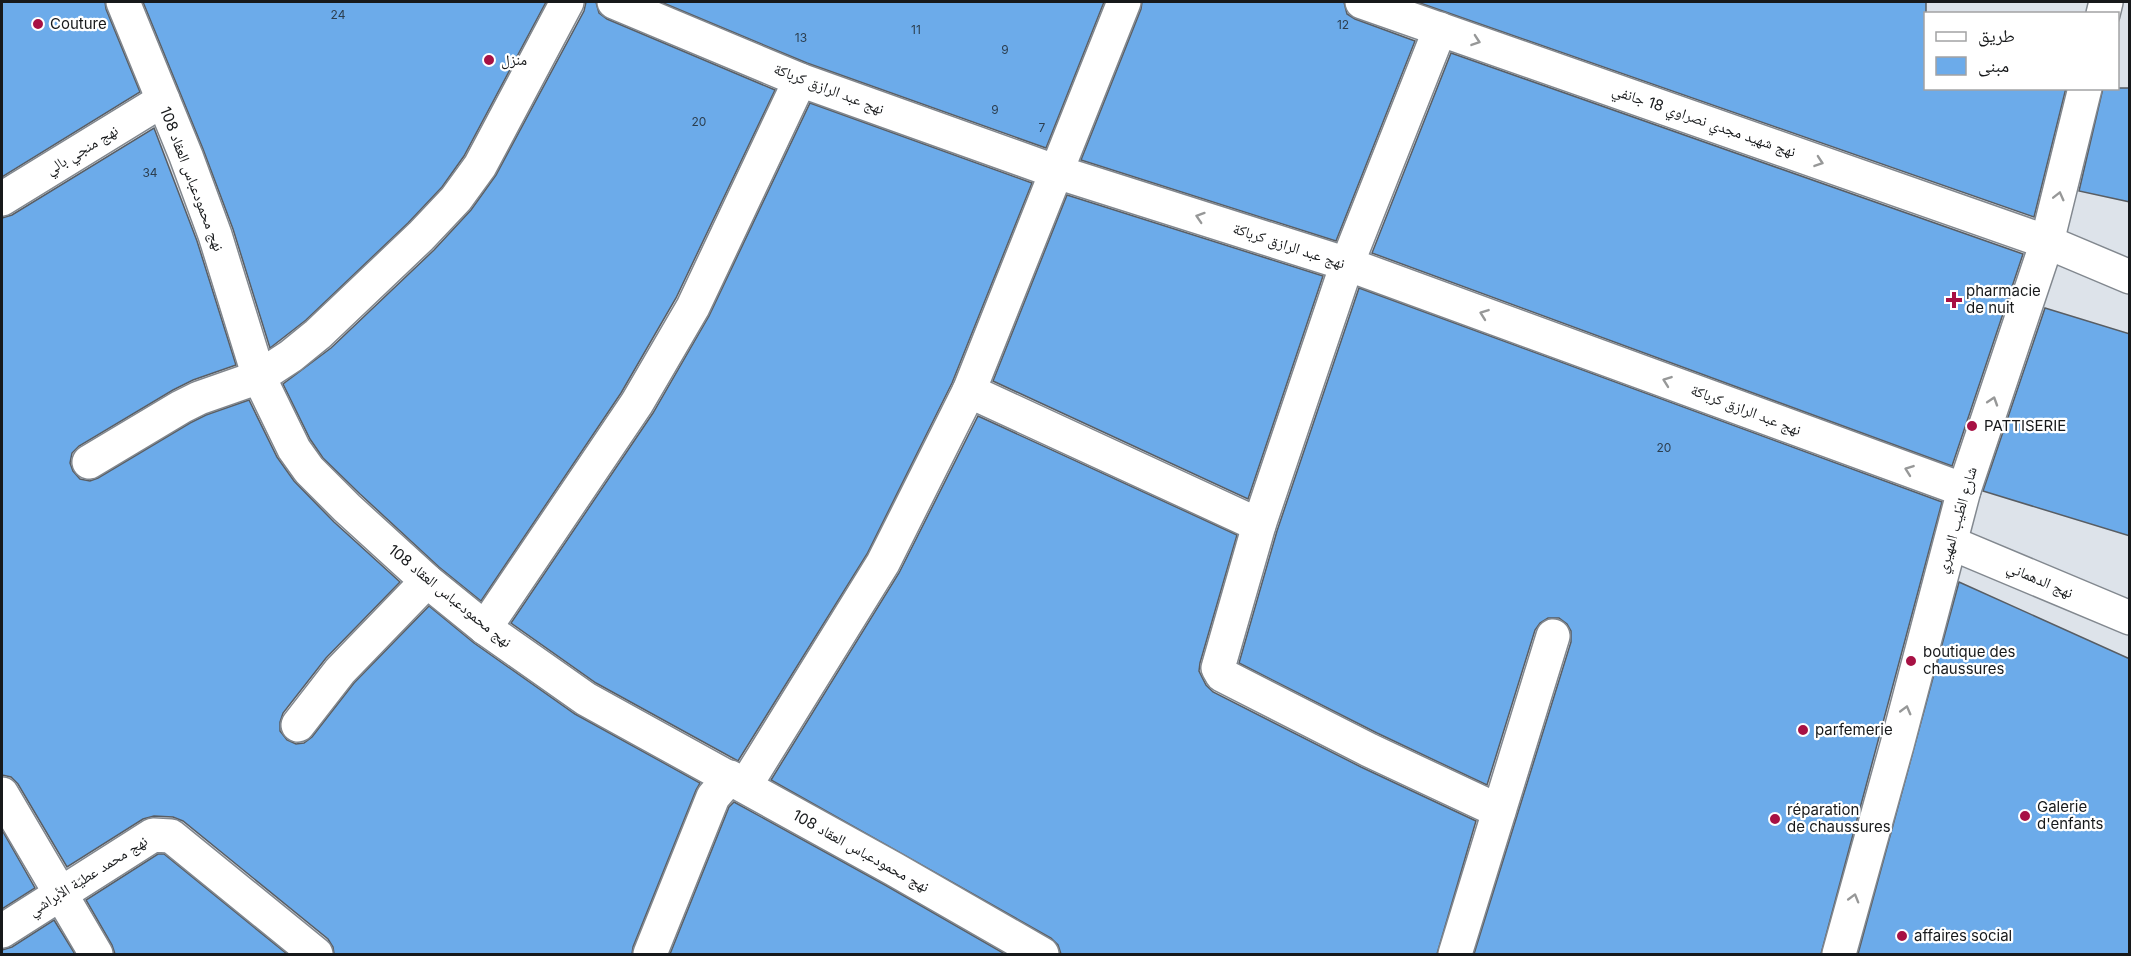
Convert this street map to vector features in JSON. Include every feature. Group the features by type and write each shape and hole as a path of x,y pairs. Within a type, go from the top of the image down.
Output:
{"street":[{"name":"نهج محمودعباس العقاد 108","path":"123,2 215,235 259,377 294,449 309,470 427,581 485,628 586,699 894,869 1042,954"},
{"path":"89,462 181,407 199,398 259,377 291,356 318,334 421,236 456,199 480,166 567,2"},
{"name":"نهج عبد الرازق كرباكة","path":"614,2 800,80 1057,172 1347,264 1964,490"},
{"path":"650,954 713,797 738,782 883,563 969,392 1124,2"},
{"name":"نهج شهيد مجدي نصراوي 18 جانفي","path":"1362,2 2047,242 2130,277"},
{"path":"1440,28 1347,264 1259,525 1218,668 1219,673 1369,750 1499,811"},
{"path":"485,628 637,403 693,307 800,80"},
{"name":"شارع الطّيب المهيري","path":"1839,954 1964,490 2047,242 2085,90"},
{"name":"نهج منجي بالي","path":"2,199 163,100"},
{"path":"969,392 1259,525"},
{"name":"نهج الدهماني","path":"1951,543 2130,618"},
{"path":"298,725 340,671 427,581"},
{"path":"1455,954 1553,636"},
{"path":"2,794 96,954"},
{"name":"نهج محمد عطيّة الأبراشي","path":"2,931 153,835 165,834 171,836 316,954"}],"building":[{"path":"2,2 105,2 140,92 2,177"},
{"path":"143,2 546,2 464,156 442,187 408,223 306,320 270,348 233,229"},
{"path":"586,2 596,2 599,13 607,19 775,90 676,298 621,393 481,601 439,567 323,458 310,439 283,384 331,348 434,250 471,210 496,175 584,11"},
{"path":"661,2 1104,2 1046,148 807,63"},
{"path":"1142,2 1344,2 1347,14 1355,19 1415,41 1336,241 1081,160"},
{"path":"1417,2 1926,2 1924,90 2066,90 2034,217"},
{"path":"1451,53 2023,254 1952,466 1372,253"},
{"path":"2130,88 2130,202 2079,191 2103,90"},
{"path":"810,103 1032,183 952,383 867,554 738,761 596,683 511,623 653,413 709,316"},
{"path":"154,128 197,241 236,365 193,380 173,390 79,446 72,453 70,463 73,471 80,479 90,481 98,478 190,423 249,400 277,457 294,481 334,522 400,582 326,658 283,713 280,731 287,740 296,744 304,743 312,737 354,683 429,606 474,643 575,714 700,783 632,954 334,954 328,939 183,821 173,817 154,816 143,819 67,867 18,784 11,777 2,775 2,218 12,215"},
{"path":"1067,195 1323,276 1248,499 993,381"},
{"path":"1359,288 1942,502 1821,954 1474,954 1571,642 1571,631 1567,624 1559,618 1548,618 1535,630 1487,785 1377,733 1239,663 1277,531"},
{"path":"2045,308 2130,334 2130,536 1983,491"},
{"path":"978,416 1237,535 1199,671 1206,685 1213,692 1361,767 1476,821 1437,954 1061,954 1058,945 1051,938 771,780 899,573"},
{"name":"Galerie d'enfants","path":"1959,582 2130,659 2130,954 1858,954"},
{"path":"734,802 1005,954 670,954 729,807"},
{"path":"2,830 35,888 2,909"},
{"path":"158,854 164,854 287,954 115,954 86,900"},
{"path":"54,920 75,954 2,954 2,950 12,947"}],"place":[{"name":"Couture","path":"38,24"},
{"name":"منزل","path":"489,60"},
{"name":"pharmacie de nuit","path":"1954,300"},
{"name":"PATTISERIE","path":"1972,426"},
{"name":"boutique des chaussures","path":"1911,661"},
{"name":"parfemerie","path":"1803,730"},
{"name":"Galerie d'enfants","path":"2025,816"},
{"name":"réparation de chaussures","path":"1775,819"},
{"name":"affaires social","path":"1902,936"}]}
